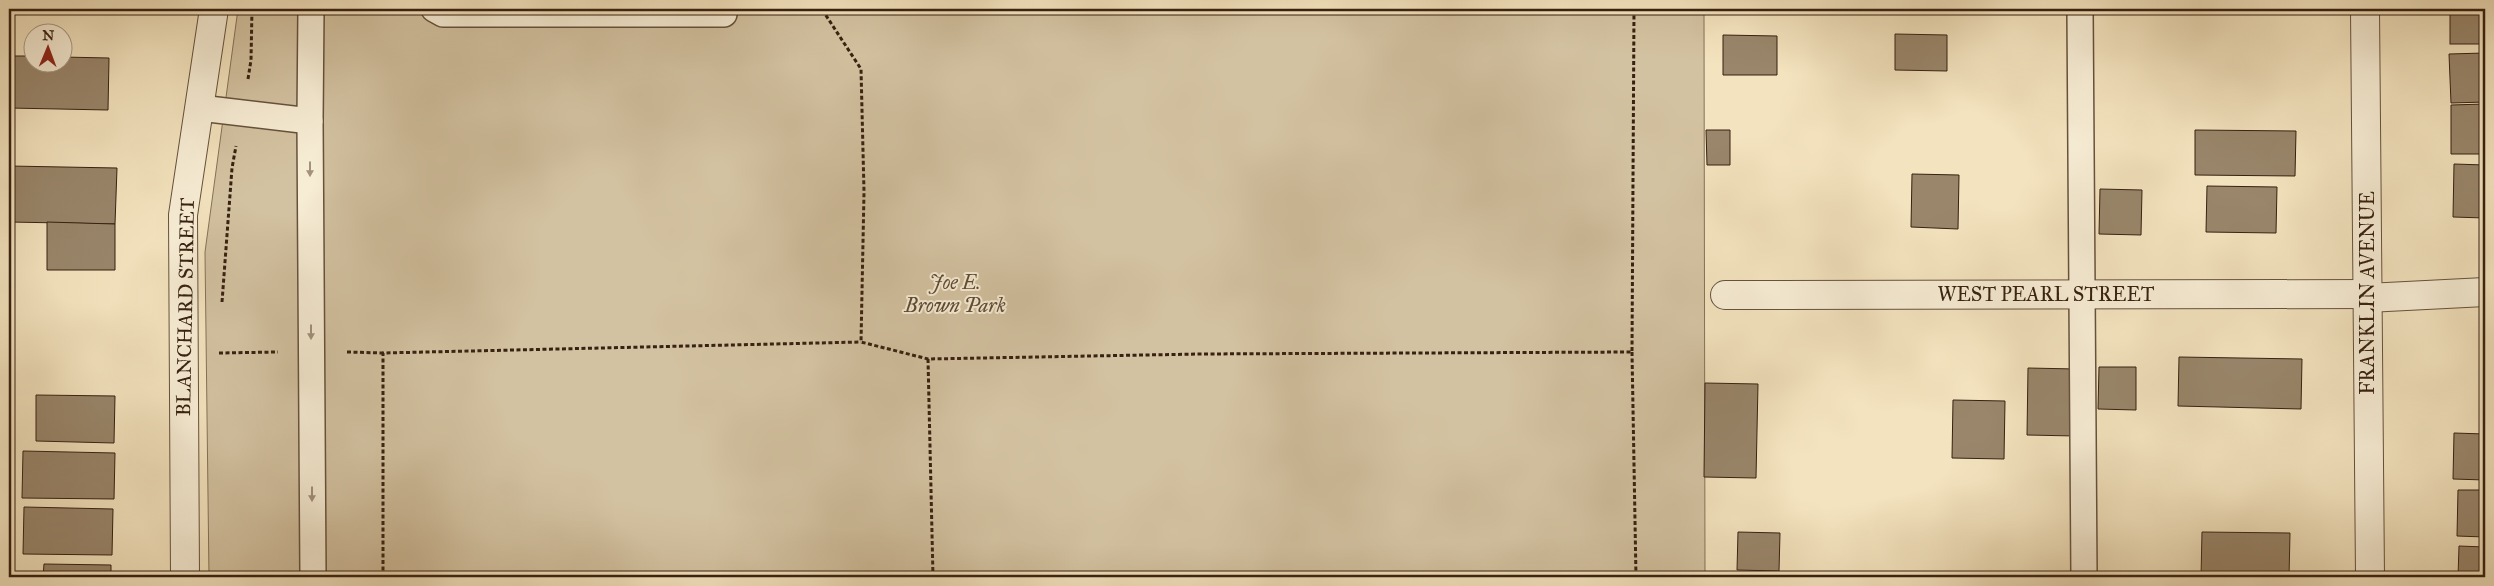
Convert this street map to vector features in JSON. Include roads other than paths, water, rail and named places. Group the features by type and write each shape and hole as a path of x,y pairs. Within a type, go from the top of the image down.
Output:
{"street":[{"name":"BLANCHARD STREET","path":"185,577 183,215 214,9"},
{"name":"FRANKLIN AVENUE","path":"2365,9 2370,577"},
{"name":"WEST PEARL STREET","path":"1725,295 2082,294 2367,296 2485,292"}],"lane":[{"path":"311,9 312,577"},
{"path":"434,9 443,14 724,14 724,9"},
{"path":"2080,9 2084,577"},
{"path":"200,108 241,115 310,121"}],"park label":[{"name":"Joe E. Brown Park","path":"955,294"}]}
